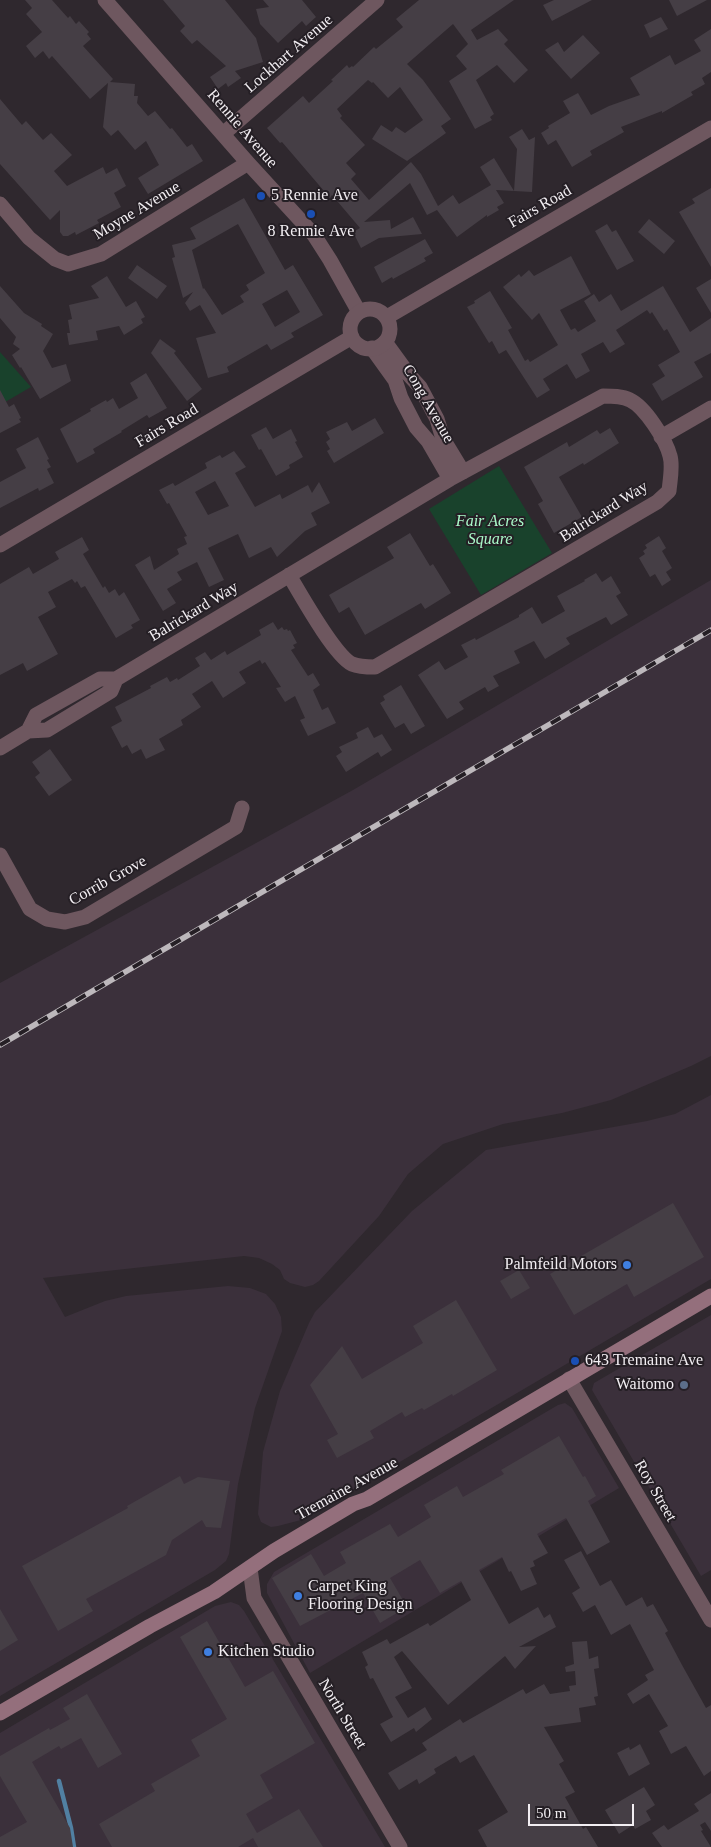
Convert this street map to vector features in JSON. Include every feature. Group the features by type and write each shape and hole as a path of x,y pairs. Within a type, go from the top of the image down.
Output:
{"main road":[{"name":"Tremaine Avenue","path":"0,1713 150,1626 214,1592 274,1551 353,1504 367,1499 711,1296"}],"street":[{"name":"Rennie Avenue","path":"105,0 224,134 248,164 314,235 359,312"},
{"name":"Lockhart Avenue","path":"224,134 377,0"},
{"name":"Fairs Road","path":"386,317 711,128"},
{"name":"Moyne Avenue","path":"0,204 29,238 55,259 68,264 101,254 248,164"},
{"path":"371,309 377,310 386,317 390,332 379,345 360,346 352,337 351,323 359,312 371,309"},
{"name":"Fairs Road","path":"0,545 352,337"},
{"name":"Cong Avenue","path":"379,345 401,398 416,427 457,476"},
{"name":"Cong Avenue","path":"379,345 420,387 437,419 457,476"},
{"name":"Balrickard Way","path":"0,748 28,731 47,730 111,691 116,679 289,575 457,476 603,396 618,396 631,400 646,414 661,437 670,457 669,491 657,502 375,667 351,664 336,651 289,575"},
{"path":"661,437 711,408"},
{"name":"Corrib Grove","path":"0,854 30,909 47,919 65,922 85,917 236,827 242,808"},
{"name":"Roy Street","path":"569,1379 711,1620"},
{"name":"North Street","path":"250,1568 254,1598 400,1847"}],"shaded area":[{"path":"711,580 711,1056 611,1100 562,1113 503,1124 443,1144 408,1174 379,1216 319,1281 313,1285 305,1287 290,1283 284,1279 280,1270 272,1264 259,1258 244,1256 43,1278 65,1317 105,1301 126,1296 228,1286 250,1288 266,1294 275,1304 281,1317 282,1331 255,1408 238,1484 229,1554 226,1561 215,1570 0,1696 0,983 353,790"},
{"path":"711,1095 711,1279 301,1520 271,1527 261,1522 258,1514 263,1452 280,1391 309,1323 315,1312 412,1211 486,1150 647,1121 675,1114"},
{"path":"711,1315 711,1570 701,1576 592,1390 594,1383"},
{"path":"565,1403 572,1408 619,1488 310,1673 267,1593 267,1584 274,1572 558,1405"},
{"path":"231,1602 239,1605 244,1611 385,1847 0,1847 0,1733 215,1606"}],"green space":[{"path":"0,352 31,387 0,405"},
{"name":"Fair Acres Square","path":"499,466 552,553 481,595 429,509"}],"building":[{"path":"25,0 52,0 68,18 70,16 76,24 79,21 89,32 87,34 91,39 83,46 113,79 110,82 135,84 134,96 138,96 137,103 148,116 155,111 187,147 192,144 203,161 148,194 138,178 159,165 146,141 135,150 118,130 111,136 103,127 108,83 90,99 52,56 49,59 43,51 35,58 26,46 42,32 26,14 32,8"},
{"path":"163,0 225,0 256,38 263,62 235,71 241,78 228,87 226,83 218,89 210,77 226,66 197,40 192,44 180,31 185,26"},
{"path":"263,0 302,0 316,17 306,26 302,21 278,43 260,24 256,9 269,7"},
{"path":"419,0 514,0 471,30 477,40 498,29 508,40 504,44 528,70 514,83 497,65 476,80 494,114 490,117 492,120 475,129 449,81 467,69 456,56 468,44 453,24 407,64 423,80 451,119 441,126 446,133 407,161 372,139 381,125 392,132 396,127 405,133 423,120 400,87 388,98 373,82 368,80 337,109 342,116 340,118 365,145 346,163 356,174 351,179 369,200 411,162 421,174 438,206 453,195 459,204 491,185 480,167 494,158 514,191 496,190 504,203 497,207 499,210 487,217 487,215 457,237 437,210 427,215 410,183 364,222 390,220 391,229 413,217 422,234 379,238 361,248 353,232 360,228 332,195 330,198 282,142 280,143 267,128 303,96 309,103 347,65 349,68 353,67 374,47 376,49 403,27 396,19"},
{"path":"554,0 592,0 552,21 543,5"},
{"path":"669,0 707,0 677,16"},
{"path":"661,17 668,29 650,38 644,25"},
{"path":"711,29 711,72 702,78 705,84 691,92 693,95 662,113 662,111 621,127 624,132 590,151 592,155 572,167 556,140 548,145 541,133 549,128 548,126 570,113 563,101 578,93 591,115 609,106 640,95 630,78 670,55 675,65 701,51 694,40"},
{"path":"583,35 600,53 571,79 545,50 558,42 564,52"},
{"path":"0,99 22,125 26,121 43,140 51,133 72,155 54,171 67,186 103,167 106,174 117,168 126,186 114,193 121,207 97,220 99,223 76,235 75,232 68,236 63,236 60,232 60,210 50,220 0,164"},
{"path":"522,129 529,140 535,137 532,192 514,191 517,149 509,137"},
{"path":"711,188 711,267 679,212 695,203 692,199"},
{"path":"244,198 285,270 293,265 323,315 291,333 294,337 271,350 267,344 227,367 229,372 208,378 196,338 216,333 200,305 190,311 185,303 193,292 183,298 172,258 175,257 172,245 196,239 190,228","holes":["238,224 265,273 246,285 249,290 240,296 244,302 222,315 203,289 192,250","287,290 300,312 275,327 262,304"]},
{"path":"649,219 675,241 664,254 638,232"},
{"path":"607,224 612,232 616,230 634,261 617,270 595,231"},
{"path":"425,239 433,253 424,258 426,261 382,283 374,267"},
{"path":"571,256 591,294 560,310 571,330 575,328 578,332 596,321 584,301 594,294 599,302 611,294 621,311 663,286 690,332 711,318 711,353 694,362 703,377 662,401 652,384 665,376 658,365 680,352 667,329 664,331 652,312 650,314 647,310 616,330 625,344 610,353 603,342 581,354 590,371 576,379 567,364 543,379 550,390 537,398 506,350 499,354 492,341 489,343 467,307 490,291 512,328 508,330 525,361 528,359 530,362 558,345 539,313 532,320 503,287 519,274 521,277 529,270 534,276"},
{"path":"137,265 167,286 157,299 128,278"},
{"path":"107,276 126,307 136,301 145,317 141,319 143,323 124,335 119,326 96,331 98,340 69,345 67,333 70,333 68,320 72,319 69,305 99,298 91,286"},
{"path":"711,279 711,313 696,288"},
{"path":"0,286 24,313 42,324 41,326 53,334 43,351 52,368 66,364 71,381 40,399 12,355 20,349 13,344 16,337 0,318"},
{"path":"160,339 176,351 174,353 202,389 187,401 151,353"},
{"path":"146,373 167,408 149,418 147,415 93,449 95,453 77,463 60,429 106,400 107,402 113,398 119,409 138,398 130,383"},
{"path":"0,390 9,407 14,404 21,422 0,433"},
{"path":"375,418 384,433 334,463 327,451 330,449 326,442 330,439 326,432 347,422 352,431"},
{"path":"266,427 273,439 291,429 303,457 289,465 290,468 276,476 251,435"},
{"path":"610,428 619,443 584,465 583,463 559,477 582,517 554,533 538,504 543,501 524,467 567,442 569,447 597,430 600,434"},
{"path":"38,437 49,459 47,460 51,467 47,469 54,483 39,491 38,488 0,508 0,482 26,468 16,449"},
{"path":"234,451 246,467 235,473 255,507 280,494 282,499 308,485 312,493 319,482 330,503 311,513 317,525 305,531 277,557 271,547 249,558 238,534 208,548 224,580 209,587 197,562 177,572 182,580 167,589 176,603 163,611 135,565 150,556 154,570 179,554 177,549 187,544 184,537 187,536 169,503 167,504 159,490 173,483 175,486 207,468 205,463 220,455 222,458","holes":["215,481 229,506 208,515 195,492"]},
{"path":"410,533 430,566 433,564 451,593 425,609 421,603 365,635 349,607 339,613 329,595 394,558 387,547"},
{"path":"659,536 666,548 662,551 672,568 666,572 671,580 662,586 655,574 650,577 639,558 645,554 643,551 647,548 645,545"},
{"path":"82,537 89,550 83,554 103,588 105,586 109,593 115,589 119,596 124,592 140,620 131,625 133,628 116,638 85,586 81,588 77,581 75,583 72,579 48,592 56,607 38,617 58,654 27,671 23,663 0,675 0,584 29,567 33,574 59,559 55,552"},
{"path":"596,573 602,582 611,576 621,593 616,596 628,615 611,625 606,617 566,638 570,644 545,659 534,641 514,651 520,663 493,676 499,686 488,692 485,687 459,702 464,709 447,719 418,675 439,661 445,670 468,657 461,645 475,638 476,640 519,617 519,615 532,607 542,624 565,611 557,596"},
{"path":"273,622 278,630 282,627 284,630 290,630 297,643 293,645 295,648 291,650 308,676 313,673 320,685 313,690 322,710 328,707 336,723 308,736 300,720 305,718 295,696 285,702 276,688 281,687 265,662 262,664 260,660 239,672 246,683 223,698 212,681 192,694 201,707 181,720 183,725 159,739 165,750 146,759 141,749 132,754 127,745 122,748 111,727 122,721 115,707 151,688 150,686 167,677 170,682 177,678 178,680 200,666 195,658 205,652 211,660 225,651 227,655 261,635 259,630"},
{"path":"401,685 425,726 411,734 404,723 395,728 380,703 385,700 383,696"},
{"path":"368,727 374,738 382,734 392,750 381,757 378,752 346,772 336,756 342,752 339,747 358,738 356,733"},
{"path":"50,749 72,780 49,796 35,777 40,773 32,762"},
{"name":"Palmfeild Motors","path":"673,1203 704,1257 634,1297 627,1284 574,1315 550,1274"},
{"path":"519,1270 530,1288 511,1299 500,1281"},
{"path":"456,1300 497,1370 453,1396 452,1394 424,1410 422,1408 405,1417 402,1412 370,1431 374,1438 337,1458 327,1440 338,1434 310,1385 342,1346 362,1379 423,1343 413,1326"},
{"path":"559,1436 596,1496 588,1501 610,1542 587,1555 566,1518 537,1534 548,1553 533,1561 535,1566 530,1568 537,1584 521,1591 502,1557 479,1570 509,1624 538,1607 544,1618 550,1614 556,1627 519,1647 536,1646 515,1669 505,1656 448,1705 402,1651 394,1657 412,1688 395,1697 408,1718 425,1707 432,1719 416,1732 414,1728 391,1742 380,1724 393,1717 373,1678 370,1679 365,1667 368,1665 362,1652 387,1639 390,1644 428,1623 430,1626 471,1600 461,1581 440,1593 420,1560 390,1578 407,1607 380,1623 363,1593 300,1626 272,1578 311,1554 324,1576 346,1563 340,1552 390,1524 398,1537 431,1517 424,1505 457,1486 463,1497 504,1474 501,1470"},
{"path":"180,1476 184,1484 198,1477 230,1481 221,1528 206,1527 202,1520 172,1540 166,1555 86,1599 93,1611 58,1631 22,1566 128,1508 127,1506"},
{"path":"581,1551 600,1586 611,1580 626,1606 642,1597 647,1607 653,1604 668,1631 665,1633 706,1708 711,1705 711,1771 704,1776 686,1746 671,1754 659,1731 668,1726 649,1694 633,1704 627,1694 648,1680 645,1675 654,1670 630,1624 611,1635 595,1605 583,1612 572,1593 580,1588 564,1560"},
{"path":"0,1609 18,1640 0,1651"},
{"path":"207,1621 245,1687 273,1671 315,1743 260,1775 273,1798 246,1814 257,1833 299,1809 323,1847 258,1847 253,1838 238,1847 112,1847 99,1824 155,1791 151,1784 200,1756 191,1740 227,1719 180,1637"},
{"path":"587,1641 589,1659 598,1656 599,1668 594,1669 598,1696 594,1697 596,1705 579,1708 581,1722 544,1727 564,1761 559,1764 575,1792 565,1797 583,1829 586,1827 598,1847 487,1847 478,1830 508,1812 474,1755 460,1763 456,1756 434,1769 436,1773 419,1784 417,1779 399,1790 388,1773 427,1750 422,1743 460,1719 463,1723 523,1689 526,1694 544,1684 550,1694 570,1691 569,1686 576,1685 575,1671 566,1672 565,1667 574,1664 572,1642"},
{"path":"87,1694 122,1754 98,1768 81,1738 61,1749 59,1746 32,1762 70,1828 73,1847 0,1847 0,1837 27,1822 0,1776 0,1756 49,1728 50,1730 70,1719 63,1708"},
{"path":"640,1744 650,1764 629,1776 617,1753 629,1747 630,1750"},
{"path":"644,1787 655,1805 646,1811 651,1820 635,1829 633,1825 619,1834 605,1810"},
{"path":"711,1793 711,1831 705,1822 700,1825 703,1830 701,1831 711,1847 662,1847 652,1833 664,1825 668,1830 699,1811 694,1804"}],"waterway":[{"path":"59,1781 74,1847"}],"railway":[{"path":"0,1045 711,630"}],"place":[{"name":"5 Rennie Ave","path":"261,196"},
{"name":"8 Rennie Ave","path":"311,214"},
{"name":"Palmfeild Motors","path":"627,1265"},
{"name":"643 Tremaine Ave","path":"575,1361"},
{"name":"Waitomo","path":"684,1385"},
{"name":"Carpet King Flooring Design","path":"298,1596"},
{"name":"Kitchen Studio","path":"208,1652"}]}
